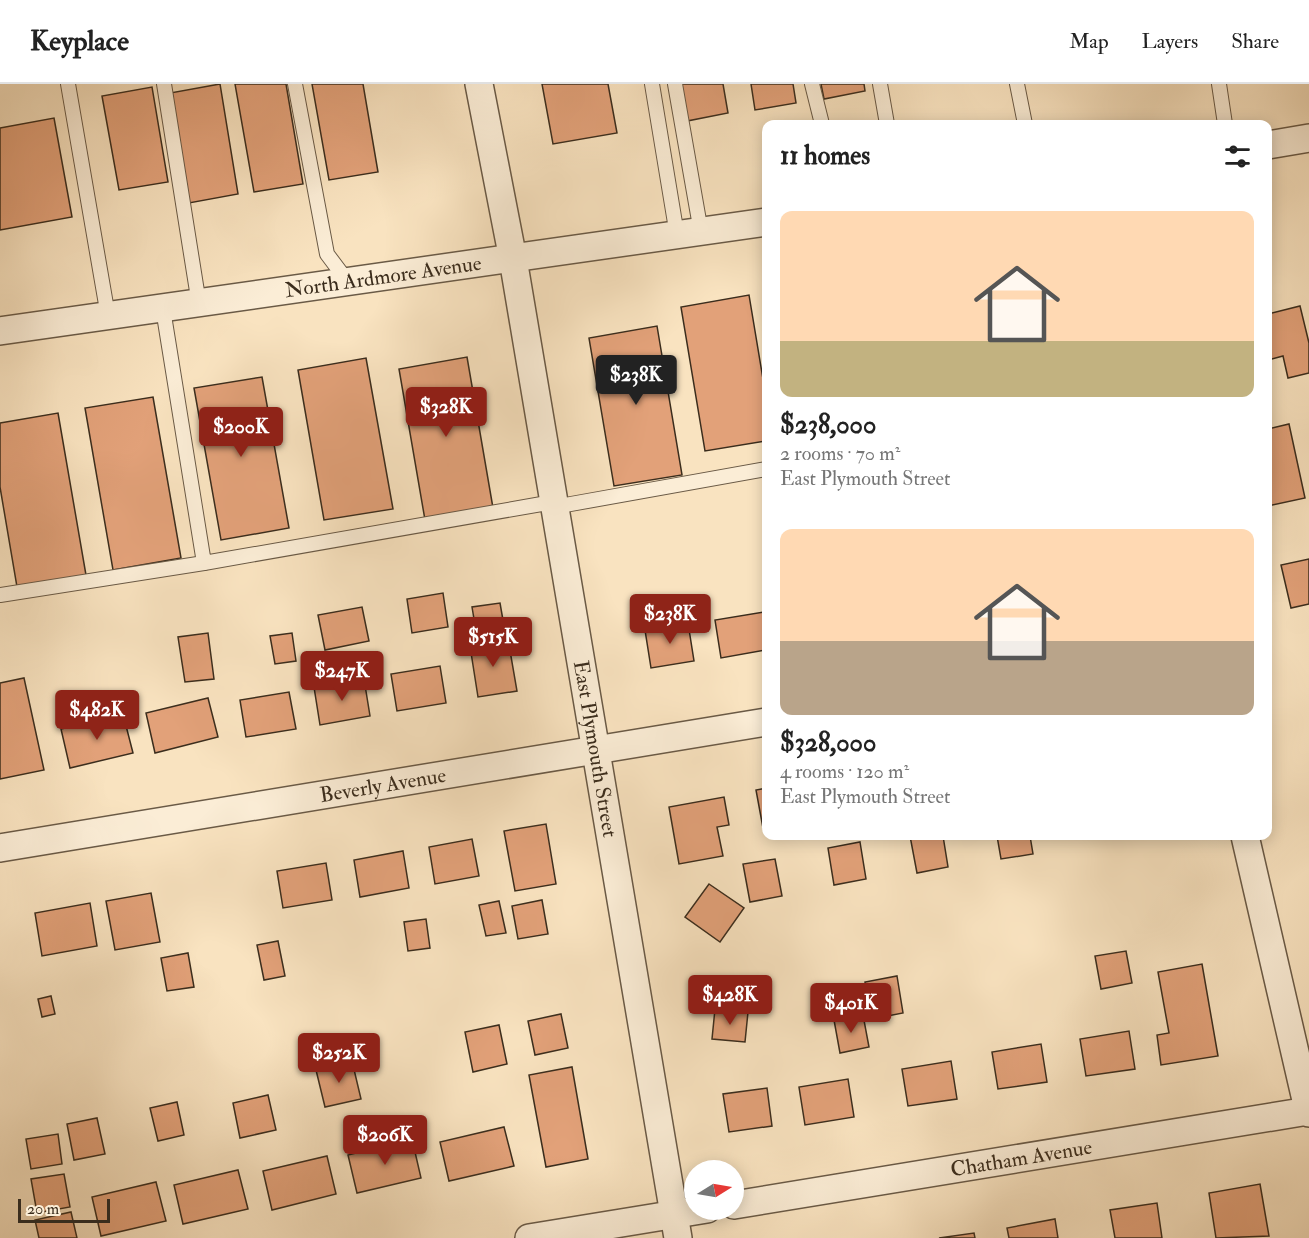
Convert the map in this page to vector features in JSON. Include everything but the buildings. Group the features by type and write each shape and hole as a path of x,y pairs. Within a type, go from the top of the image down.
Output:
{"street":[{"name":"East Plymouth Street","path":"480,84 513,258 676,1226"},
{"path":"1272,144 1309,138"},
{"name":"North Ardmore Avenue","path":"0,331 762,223"},
{"name":"Beverly Avenue","path":"0,848 762,723"},
{"path":"1246,840 1309,1112"},
{"name":"Chatham Avenue","path":"744,1203 1309,1112"},
{"path":"529,1238 676,1226"}],"lane":[{"path":"68,84 108,316"},
{"path":"164,84 199,304"},
{"path":"295,84 327,254 348,282"},
{"path":"651,84 689,233"},
{"path":"675,84 689,233"},
{"path":"812,84 821,120"},
{"path":"880,84 886,120"},
{"path":"1017,84 1024,120"},
{"path":"1219,84 1224,120"},
{"path":"163,309 204,563"},
{"path":"0,595 762,470"}]}
